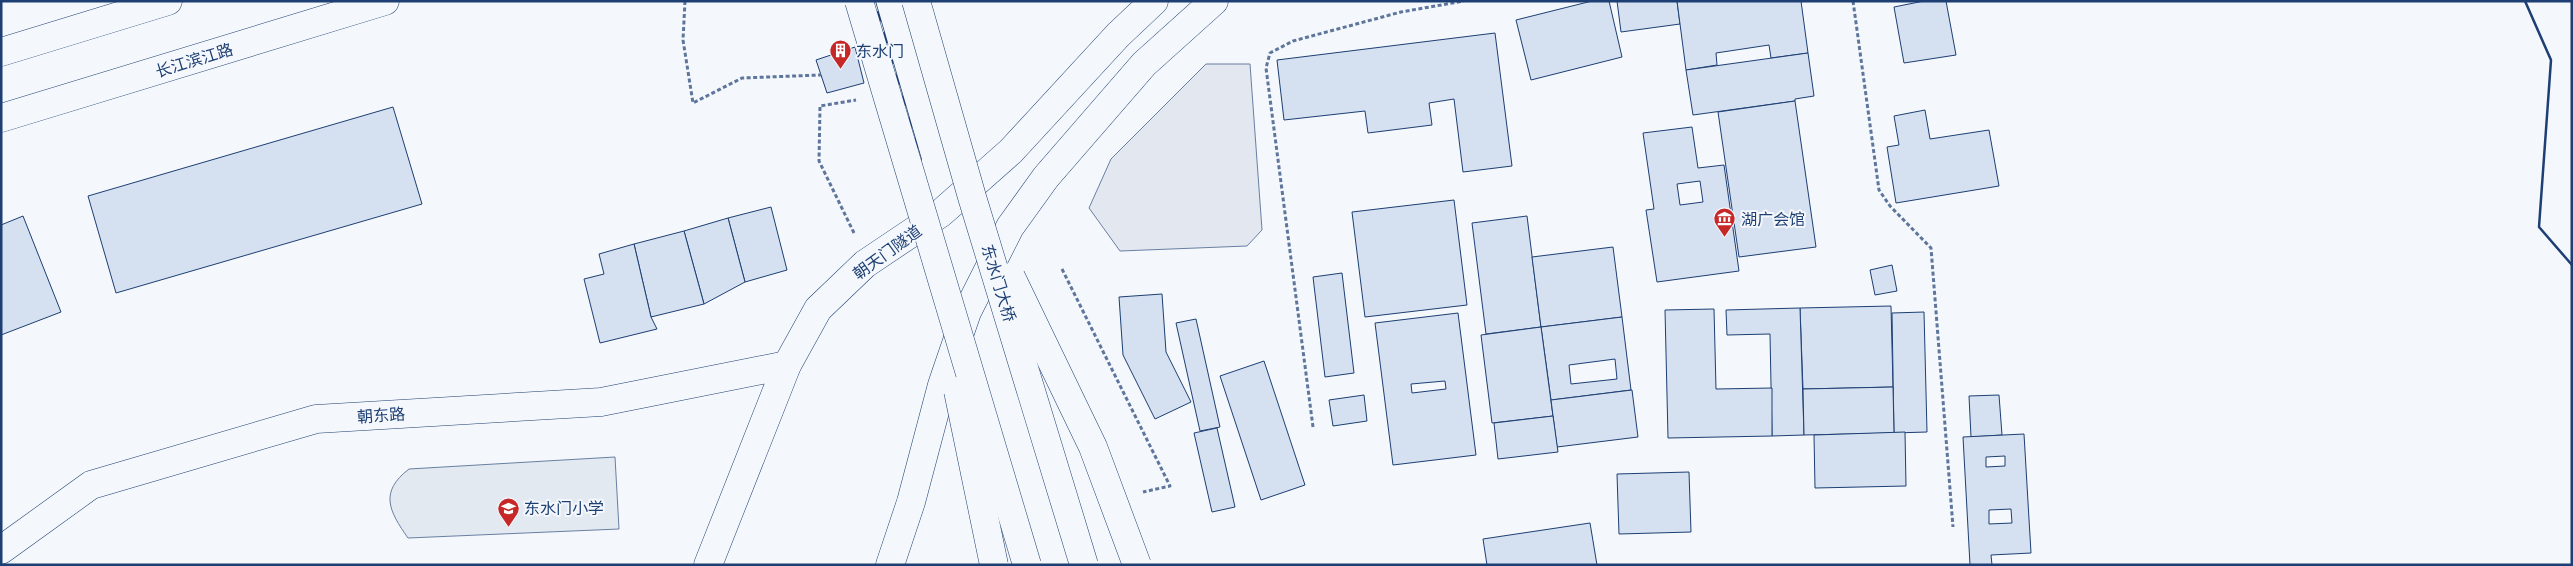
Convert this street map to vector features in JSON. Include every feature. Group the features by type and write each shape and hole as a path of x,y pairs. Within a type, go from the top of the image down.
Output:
{"main road":[{"path":"1,52 168,1"},
{"name":"长江滨江路","path":"1,118 385,1"},
{"path":"859,1 921,216 1027,565"},
{"name":"东水门大桥","path":"916,1 972,197 1084,565"},
{"name":"朝天门隧道","path":"708,565 787,365 818,309 865,264 941,213 1012,151 1118,35 1154,1"},
{"path":"890,565 911,502 942,385 967,312 1010,227 1046,177 1144,64 1214,1"},
{"path":"972,197 1092,447 1137,565"},
{"path":"921,216 994,565"},
{"name":"朝东路","path":"1,550 91,485 316,419 601,402 787,365"}],"path":[{"path":"685,1 683,40 693,103 742,78 821,75"},
{"path":"1313,427 1266,68 1270,52 1293,40 1401,12 1464,1"},
{"path":"1853,1 1879,190 1890,206 1932,248 1953,527"},
{"path":"860,100 820,106 819,161 854,233 865,264"},
{"path":"1062,269 1170,486 1140,493"}],"shaded area":[{"path":"1206,64 1250,64 1262,230 1247,246 1120,251 1089,208 1111,159"},
{"path":"615,457 619,529 408,538 396,519 390,502 390,494 394,486 409,469"}],"building":[{"path":"1592,1 1609,1 1622,57 1531,80 1516,20"},
{"path":"1617,1 1677,1 1680,24 1621,32"},
{"path":"1677,1 1801,1 1808,53 1771,58 1769,45 1716,53 1717,65 1686,70"},
{"path":"1924,1 1946,1 1956,55 1904,63 1894,7"},
{"path":"1495,33 1512,166 1463,172 1454,99 1429,103 1432,125 1368,133 1365,111 1284,120 1277,60"},
{"name":"东水门","path":"855,47 864,83 827,93 816,60"},
{"path":"1808,53 1814,96 1795,99 1795,101 1693,115 1686,70"},
{"path":"1795,101 1816,247 1739,257 1718,112"},
{"path":"393,107 422,204 116,293 88,196"},
{"path":"1925,110 1930,139 1989,130 1999,186 1896,203 1887,147 1899,145 1894,116"},
{"path":"1692,127 1698,168 1724,165 1739,271 1657,282 1646,210 1654,209 1643,133","holes":["1700,181 1703,202 1680,205 1677,184"]},
{"path":"1454,200 1467,305 1365,317 1352,212"},
{"path":"771,207 787,270 745,282 728,218"},
{"path":"23,216 61,312 1,335 1,225"},
{"path":"1527,216 1541,327 1486,334 1472,223"},
{"path":"728,218 745,282 704,304 684,231"},
{"path":"684,231 704,304 651,317 634,244"},
{"path":"634,244 651,317 657,329 600,343 584,279 604,274 599,254"},
{"path":"1613,247 1622,317 1541,327 1532,257"},
{"path":"1892,265 1897,291 1875,295 1870,270"},
{"path":"1342,273 1354,373 1325,377 1313,277"},
{"path":"1162,294 1166,352 1191,402 1155,419 1123,355 1119,297"},
{"path":"1891,306 1893,387 1803,389 1800,308"},
{"path":"1800,308 1804,435 1772,436 1770,334 1727,335 1726,310"},
{"path":"1714,309 1716,389 1772,388 1772,436 1668,438 1665,310"},
{"path":"1924,312 1927,432 1894,433 1892,313"},
{"path":"1458,313 1476,455 1393,465 1375,323","holes":["1445,381 1446,389 1412,393 1411,384"]},
{"path":"1622,317 1631,390 1551,400 1541,327","holes":["1615,359 1617,379 1571,384 1569,365"]},
{"path":"1196,319 1220,427 1200,431 1176,323"},
{"path":"1541,327 1553,416 1492,423 1481,335"},
{"path":"1264,361 1305,485 1261,500 1220,376"},
{"path":"1893,387 1894,433 1804,435 1803,389"},
{"path":"1632,390 1638,437 1557,447 1551,400"},
{"path":"1364,395 1367,421 1333,426 1329,400"},
{"path":"1999,395 2002,435 1971,437 1969,396"},
{"path":"1553,416 1558,452 1498,459 1494,423"},
{"path":"1217,428 1235,507 1212,512 1194,433"},
{"path":"1905,432 1906,486 1815,488 1814,435"},
{"path":"2024,434 2031,553 1991,555 1992,565 1970,565 1963,437","holes":["2005,456 2005,466 1986,467 1986,457","2011,509 2012,523 1989,524 1989,510"]},
{"path":"1689,472 1691,532 1619,534 1617,474"},
{"path":"1590,523 1597,565 1487,565 1483,539"}],"railway":[{"path":"873,1 919,159"},
{"path":"907,1 951,151"}],"wall":[{"path":"2525,1 2551,60 2539,227 2572,265"}],"place":[{"name":"东水门","path":"840,70"},
{"name":"湖广会馆","path":"1725,238"},
{"name":"东水门小学","path":"508,527"}]}
